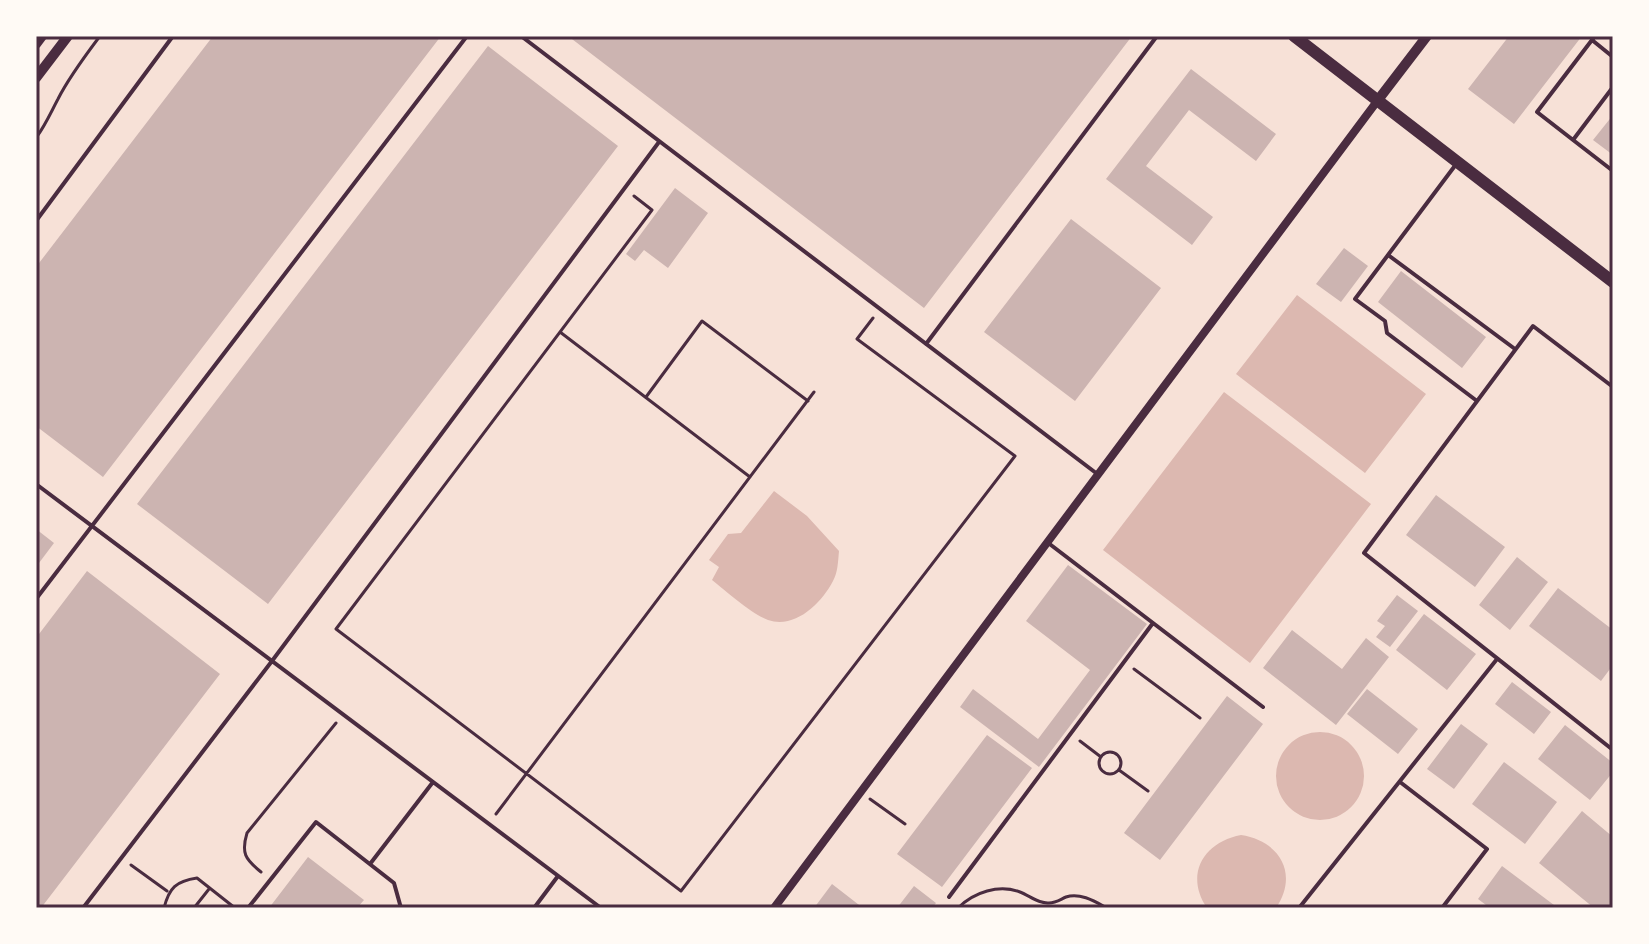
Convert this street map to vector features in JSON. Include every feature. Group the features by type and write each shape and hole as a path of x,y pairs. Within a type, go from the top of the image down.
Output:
{"main road":[{"path":"1294,36 1613,282"}],"street":[{"path":"36,44 42,36"},
{"path":"36,78 68,36"},
{"path":"774,908 1427,36"}],"lane":[{"path":"36,221 173,36"},
{"path":"36,599 467,36"},
{"path":"521,36 1098,475"},
{"path":"926,344 1157,36"},
{"path":"1613,57 1593,38 1537,112 1613,171"},
{"path":"1573,140 1613,87"},
{"path":"83,908 272,661 659,142"},
{"path":"1458,162 1355,299 1385,321 1387,333 1477,401"},
{"path":"1388,255 1515,349"},
{"path":"1613,387 1533,326 1364,553 1613,750"},
{"path":"36,484 601,908"},
{"path":"1047,542 1263,707"},
{"path":"949,897 1153,623"},
{"path":"1299,908 1497,659"},
{"path":"370,864 433,782"},
{"path":"1400,782 1487,849 1442,908"},
{"path":"248,908 316,822 394,883 401,908"},
{"path":"534,908 558,876"}],"path":[{"path":"36,138 48,122 70,78 100,36"},
{"path":"624,188 652,210 336,629 681,891 1015,456 857,339 880,309"},
{"path":"646,397 702,321 808,401"},
{"path":"560,332 750,477"},
{"path":"489,824 814,392"},
{"path":"1124,662 1200,718"},
{"path":"270,880 247,859 243,846 247,833 343,714"},
{"path":"1070,734 1101,757"},
{"path":"1107,753 1117,754 1121,760 1119,770 1112,774 1105,773 1100,768 1101,757 1107,753"},
{"path":"1119,770 1148,791"},
{"path":"861,792 905,824"},
{"path":"122,858 168,892"},
{"path":"164,908 168,892 184,880 197,878 235,908"},
{"path":"194,908 209,888"},
{"path":"958,908 965,900 997,888 1019,892 1049,904 1070,895 1086,897 1107,908"}],"shaded area":[{"path":"1297,295 1426,394 1365,473 1236,374"},
{"path":"1224,392 1371,504 1250,663 1103,550"},
{"path":"774,491 807,516 839,551 835,578 822,598 797,618 778,622 755,613 712,580 719,567 709,560 728,534 741,533"},
{"path":"1320,732 1345,739 1357,751 1364,776 1357,801 1345,813 1320,820 1295,813 1283,801 1276,776 1283,751 1295,739"},
{"path":"1241,835 1266,844 1282,861 1286,883 1276,908 1207,908 1200,895 1198,872 1208,852"}],"building":[{"path":"213,36 441,36 103,477 36,426 36,267"},
{"path":"568,36 1132,36 924,308"},
{"path":"1509,36 1582,36 1514,124 1468,89"},
{"path":"488,46 618,146 268,604 137,504"},
{"path":"1191,69 1276,134 1256,161 1189,110 1146,166 1213,217 1192,245 1106,179"},
{"path":"1613,115 1613,155 1593,140"},
{"path":"675,188 708,213 668,268 644,250 635,261 626,254"},
{"path":"1071,219 1161,288 1075,401 984,332"},
{"path":"1344,248 1368,266 1341,302 1316,284"},
{"path":"1401,271 1486,337 1462,368 1378,302"},
{"path":"1436,495 1505,547 1475,587 1406,535"},
{"path":"36,529 54,543 36,567"},
{"path":"1517,557 1548,582 1510,630 1479,605"},
{"path":"1068,565 1147,624 1039,767 960,707 973,689 1038,739 1090,670 1026,621"},
{"path":"87,571 220,674 41,908 36,908 36,638"},
{"path":"1558,588 1613,630 1613,665 1601,681 1529,626"},
{"path":"1397,595 1418,611 1390,647 1376,637 1385,626 1377,621"},
{"path":"1424,614 1476,654 1447,690 1396,650"},
{"path":"1292,630 1342,669 1366,638 1389,657 1336,725 1263,668"},
{"path":"1512,682 1551,712 1534,734 1495,704"},
{"path":"1367,689 1418,729 1398,754 1347,714"},
{"path":"1227,696 1263,724 1160,860 1124,833"},
{"path":"1461,724 1488,744 1454,789 1427,769"},
{"path":"1565,725 1613,763 1613,772 1590,800 1538,759"},
{"path":"987,735 1032,768 942,887 897,854"},
{"path":"1504,762 1557,802 1525,844 1472,804"},
{"path":"1582,811 1613,837 1613,908 1594,908 1539,863"},
{"path":"308,857 364,900 357,908 269,908"},
{"path":"1502,866 1558,908 1490,908 1478,899"},
{"path":"832,884 863,908 814,908"},
{"path":"914,886 936,903 932,908 897,908"}]}
